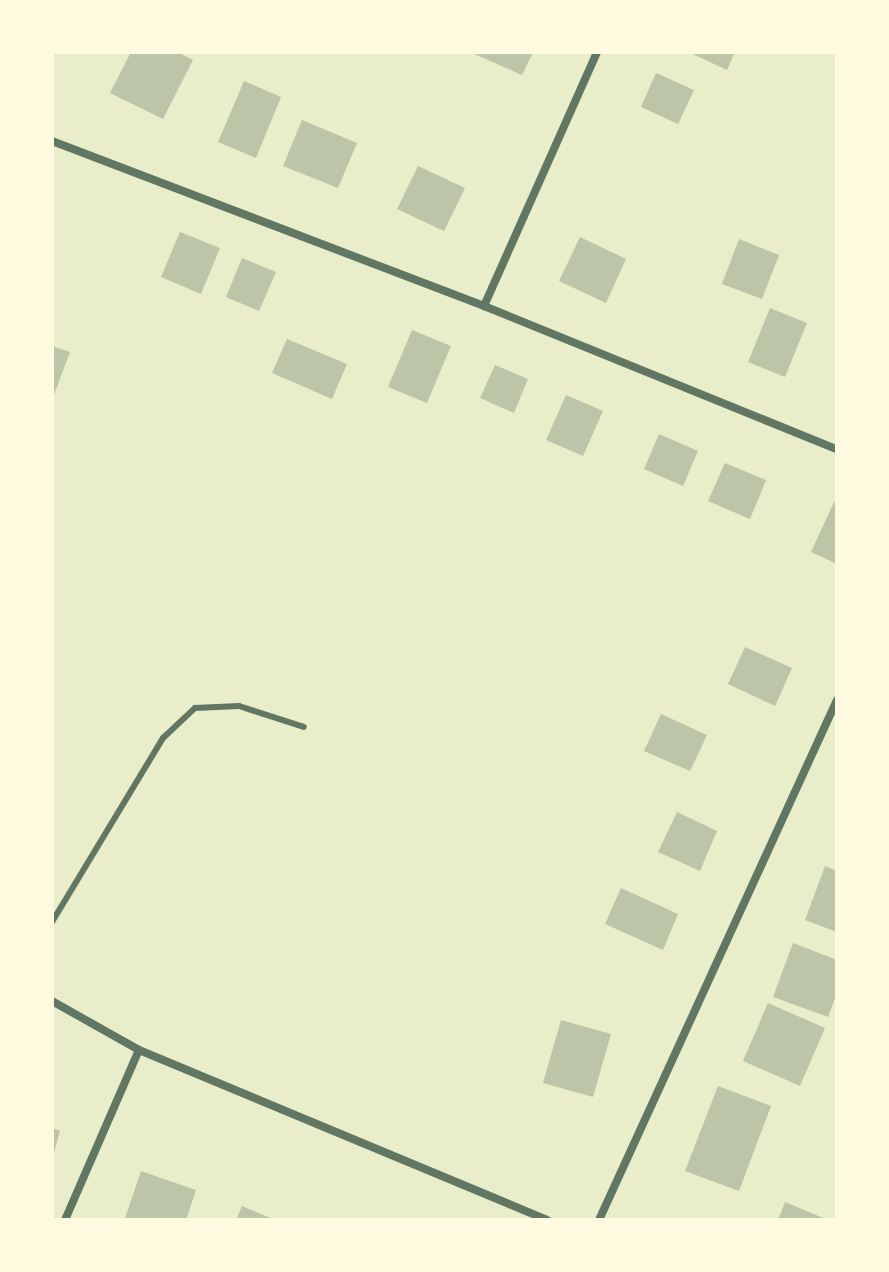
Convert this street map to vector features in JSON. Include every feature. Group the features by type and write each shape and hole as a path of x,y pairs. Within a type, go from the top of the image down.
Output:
{"street":[{"path":"484,306 597,52"},
{"path":"52,141 484,306 837,449"},
{"path":"599,1220 837,700"},
{"path":"52,1001 139,1050 547,1220"},
{"path":"65,1220 139,1050"}],"lane":[{"path":"52,922 163,738 195,708 239,706 304,727"}],"building":[{"path":"131,52 177,52 193,60 163,119 110,93"},
{"path":"470,52 533,52 522,75"},
{"path":"688,52 735,52 727,70"},
{"path":"656,73 694,90 678,124 641,107"},
{"path":"244,81 281,97 256,158 218,142"},
{"path":"302,120 357,143 338,188 283,166"},
{"path":"418,166 465,188 444,231 397,209"},
{"path":"180,232 220,248 201,294 161,277"},
{"path":"580,237 626,259 606,303 559,281"},
{"path":"739,239 779,255 762,299 722,284"},
{"path":"242,258 276,272 259,311 226,297"},
{"path":"770,308 807,323 785,377 748,362"},
{"path":"412,330 451,346 427,403 388,387"},
{"path":"287,339 347,364 332,399 272,373"},
{"path":"52,346 70,352 52,400"},
{"path":"495,365 528,379 514,413 480,398"},
{"path":"566,395 603,411 583,456 546,440"},
{"path":"659,434 698,451 683,486 644,469"},
{"path":"725,463 766,480 750,519 708,501"},
{"path":"834,502 837,504 837,564 811,552"},
{"path":"745,647 792,668 775,706 728,684"},
{"path":"661,714 707,735 690,771 644,751"},
{"path":"677,812 717,831 700,871 658,852"},
{"path":"825,866 837,871 837,932 805,920"},
{"path":"621,888 678,914 663,950 605,924"},
{"path":"793,943 837,960 837,993 828,1017 773,997"},
{"path":"768,1003 825,1028 800,1086 743,1061"},
{"path":"561,1020 611,1034 593,1097 543,1083"},
{"path":"718,1086 771,1106 739,1191 685,1171"},
{"path":"52,1128 60,1131 53,1156 52,1156"},
{"path":"141,1171 196,1190 186,1220 125,1218"},
{"path":"785,1202 828,1220 778,1220"},
{"path":"242,1206 275,1220 236,1220"}]}
